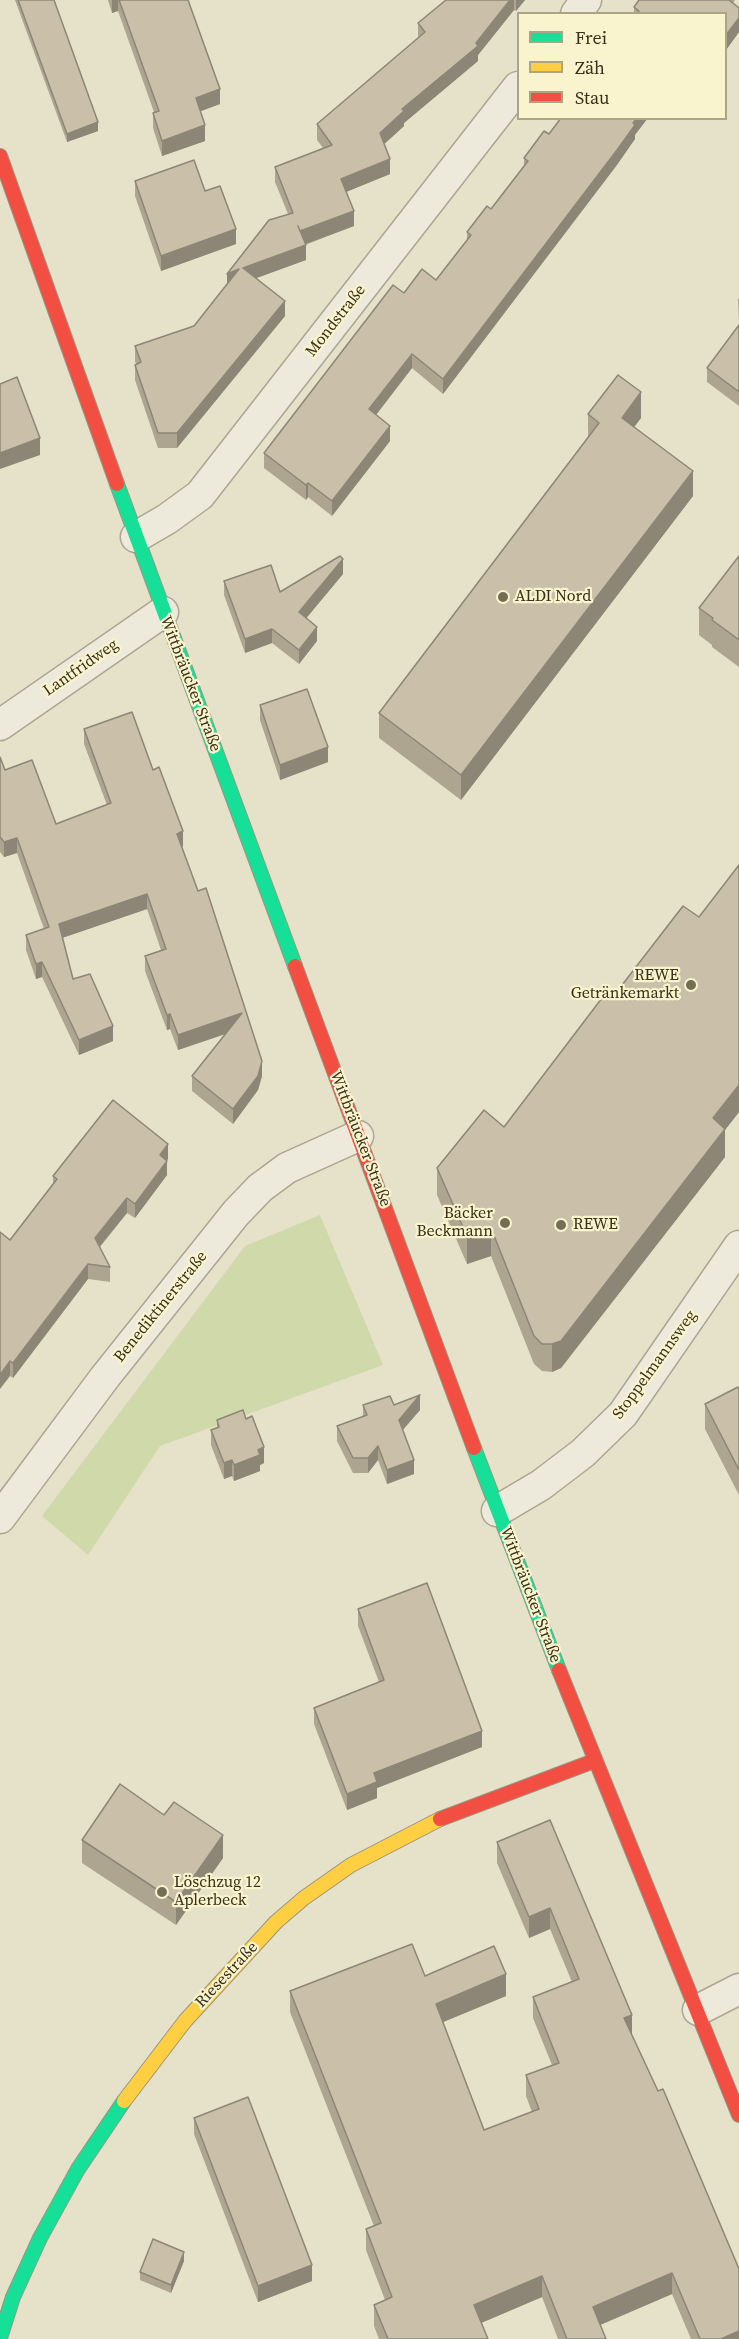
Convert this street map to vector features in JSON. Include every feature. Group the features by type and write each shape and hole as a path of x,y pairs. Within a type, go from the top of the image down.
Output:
{"main road":[{"name":"Wittbräucker Straße","path":"0,156 163,612 497,1511 594,1761 698,2010 739,2115"},
{"name":"Riesestraße","path":"0,2338 13,2297 40,2238 78,2169 128,2095 184,2021 276,1922 304,1898 351,1865 401,1838 447,1815 594,1761"}],"street":[{"name":"Mondstraße","path":"136,537 167,519 200,495 517,90"},
{"name":"Lantfridweg","path":"0,725 163,612"},
{"name":"Benediktinerstraße","path":"0,1518 105,1377 236,1213 260,1188 287,1168 358,1136"},
{"name":"Stoppelmannsweg","path":"497,1511 541,1485 575,1460 623,1413 739,1246"},
{"path":"698,2010 739,1989"}],"green space":[{"path":"320,1215 383,1365 160,1446 88,1555 42,1516 245,1246"}],"building":[{"path":"18,0 54,0 98,122 67,134"},
{"path":"119,0 188,0 220,89 196,98 205,125 162,141 153,113 159,111"},
{"path":"446,0 510,0 476,43 478,46 402,109 404,111 380,133 390,159 341,179 354,211 300,231 306,245 243,268 285,301 177,433 158,433 135,365 141,362 135,346 194,326 239,269 227,274 269,220 293,213 275,167 332,145 317,124 425,32 418,23"},
{"path":"639,0 729,0 739,8 739,18 727,34 727,12 638,12 634,7"},
{"path":"560,120 635,120 633,123 635,125 617,150 443,379 412,354 369,409 390,426 332,501 308,483 306,485 264,453 393,285 404,293 422,269 436,280 471,235 467,232 487,206 491,209 528,161 524,158 544,131 549,134"},
{"path":"194,160 205,191 220,186 236,229 161,256 135,181"},
{"path":"739,325 739,392 707,368"},
{"path":"618,375 641,392 622,418 693,471 461,775 379,713 599,423 588,414"},
{"path":"17,377 40,438 0,453 0,384"},
{"path":"340,556 343,559 299,612 317,627 299,650 272,629 245,639 224,581 271,565 280,592"},
{"path":"739,556 739,640 699,608"},
{"path":"307,689 328,747 280,765 260,705"},
{"path":"132,712 153,770 159,767 183,831 177,834 198,891 206,888 262,1061 258,1076 233,1109 192,1076 242,1013 178,1035 170,1014 167,1015 145,956 166,949 147,894 59,924 73,979 90,974 113,1026 79,1040 42,962 36,964 26,935 49,927 17,838 4,842 0,837 0,757 5,770 32,760 56,824 111,803 84,729"},
{"name":"REWE","path":"739,865 739,1085 713,1118 725,1129 561,1341 542,1344 534,1336 491,1228 467,1236 437,1168 484,1110 504,1127 605,994 612,998 683,906 699,917"},
{"path":"113,1100 168,1144 160,1155 167,1161 135,1204 127,1198 95,1238 110,1267 88,1264 13,1363 10,1361 0,1375 0,1232 10,1240 57,1179 53,1176"},
{"path":"739,1388 739,1470 705,1404"},
{"path":"420,1395 399,1420 414,1460 387,1470 378,1446 368,1458 353,1458 337,1426 367,1415 363,1405 390,1396 394,1405"},
{"path":"243,1410 246,1419 252,1416 264,1447 258,1450 260,1455 234,1465 232,1460 224,1463 211,1430 219,1427 217,1420"},
{"path":"427,1583 482,1731 374,1773 377,1782 347,1794 314,1708 384,1680 358,1609"},
{"name":"Löschzug 12 Aplerbeck","path":"120,1784 164,1815 174,1802 223,1835 176,1902 82,1840"},
{"path":"550,1820 632,2015 624,2018 658,2091 663,2089 739,2269 739,2331 721,2339 700,2339 672,2273 593,2307 606,2339 567,2339 542,2276 474,2305 488,2339 388,2339 374,2305 392,2297 366,2229 381,2223 290,1991 412,1944 425,1976 494,1946 506,1974 436,2004 484,2130 539,2109 526,2075 559,2063 533,1997 579,1979 550,1908 529,1917 497,1842"},
{"path":"248,2097 312,2265 258,2286 194,2118"},
{"path":"153,2239 184,2252 171,2285 140,2272"}],"traffic: fast":[{"path":"117,484 295,966"},
{"path":"474,1448 559,1670"},
{"path":"0,2338 13,2297 40,2238 78,2169 124,2101"}],"traffic: slow":[{"path":"124,2101 185,2021 276,1922 304,1898 351,1865 440,1819"}],"traffic: jam":[{"path":"0,156 117,484"},
{"path":"295,966 474,1448"},
{"path":"559,1670 739,2115"},
{"path":"440,1819 594,1761"}],"place":[{"name":"ALDI Nord","path":"503,597"},
{"name":"REWE Getränkemarkt","path":"691,985"},
{"name":"Bäcker Beckmann","path":"505,1223"},
{"name":"REWE","path":"561,1225"},
{"name":"Löschzug 12 Aplerbeck","path":"162,1892"}]}
